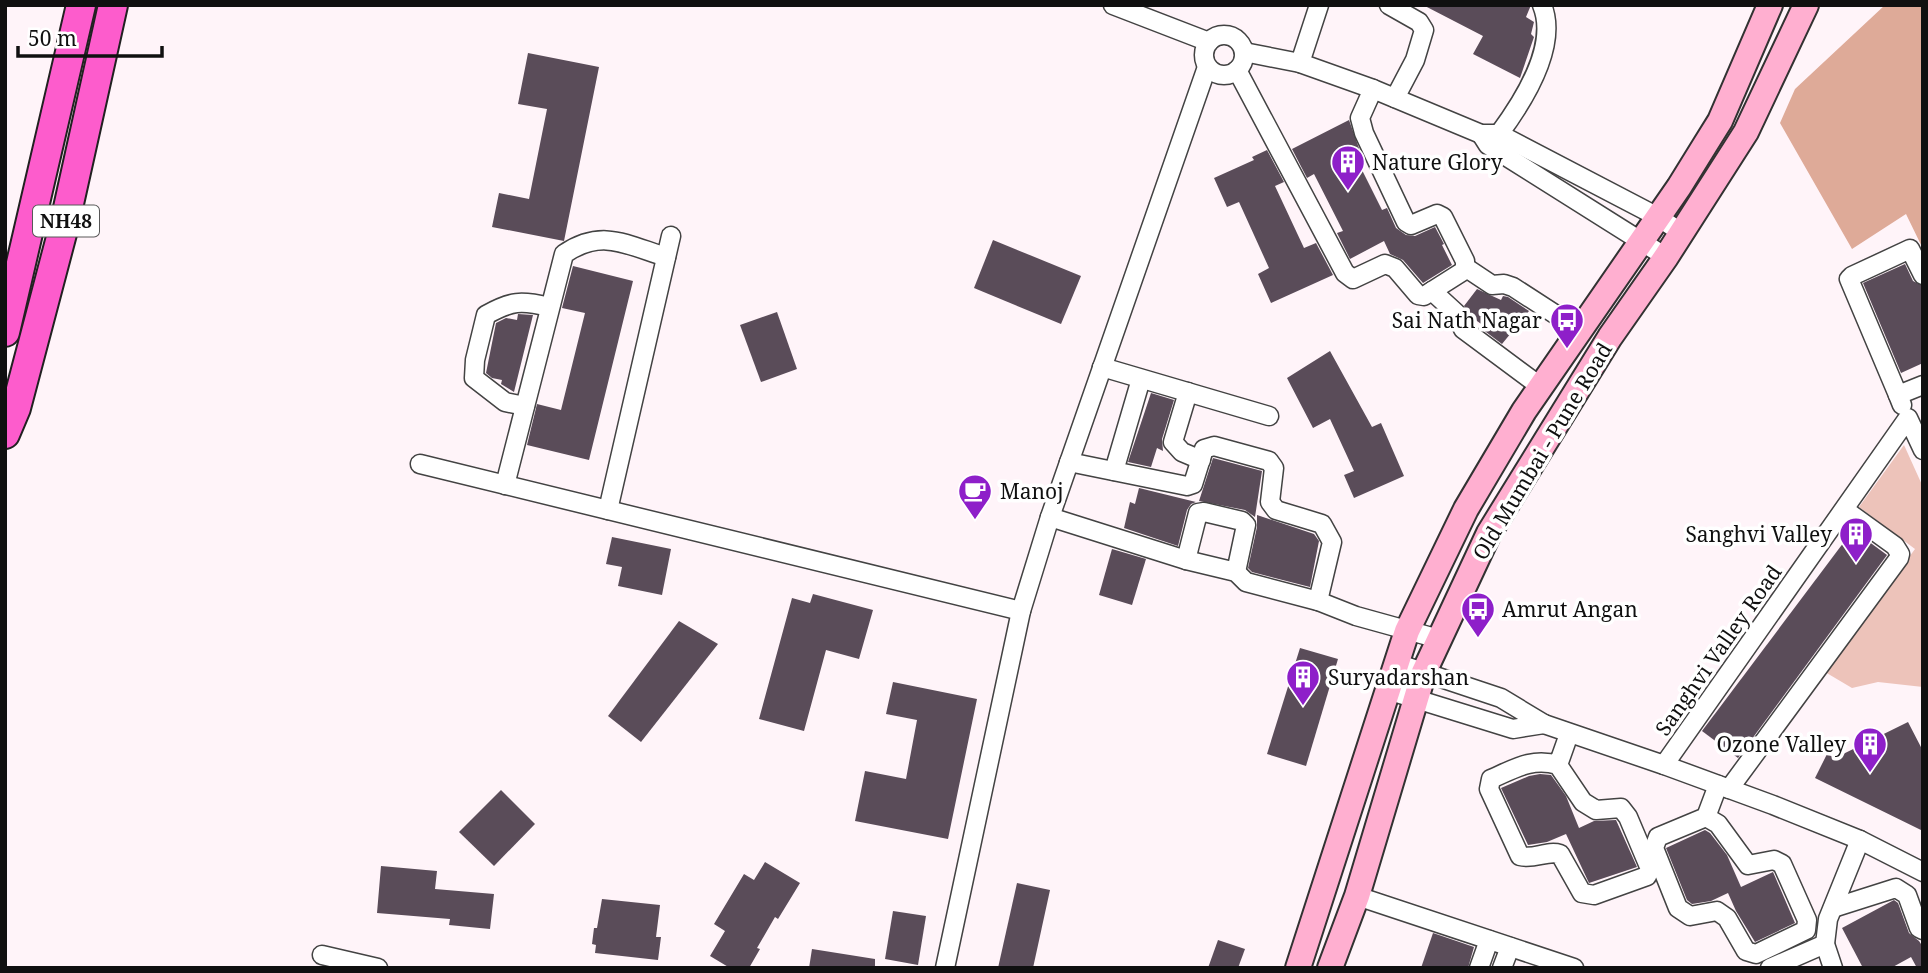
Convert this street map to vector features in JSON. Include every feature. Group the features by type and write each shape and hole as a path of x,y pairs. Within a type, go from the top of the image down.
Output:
{"highway":[{"name":"NH48","path":"5,332 81,5"},
{"name":"NH48","path":"5,434 16,408 64,226 113,5"}],"main road":[{"name":"Old Mumbai - Pune Road","path":"1298,968 1407,631 1466,509 1541,387 1658,217 1720,121 1770,5"},
{"name":"Old Mumbai - Pune Road","path":"1330,968 1357,896 1424,672 1489,533 1611,337 1746,132 1805,5"}],"street":[{"path":"1113,5 1209,42"},
{"path":"1300,63 1319,5"},
{"path":"1389,5 1419,22 1424,30 1415,61 1395,98"},
{"path":"1542,5 1547,28 1535,75 1514,113 1490,134 1488,145 1666,257"},
{"path":"945,968 1021,611 1050,517 1207,67 1204,54 1209,42 1214,38 1226,35 1238,41 1244,52 1242,65 1237,70 1218,75 1207,67"},
{"path":"1244,52 1300,63 1490,134 1658,217 1682,233"},
{"path":"1237,70 1345,273 1353,279 1385,264 1395,268 1418,295 1424,296 1465,270 1465,261 1443,217 1437,214 1411,225 1406,222 1364,133 1360,118 1373,89"},
{"path":"608,510 671,236"},
{"path":"505,485 564,254 576,245 597,239 622,241 666,257"},
{"path":"1923,275 1910,249 1852,275 1849,279 1923,450"},
{"path":"1465,267 1492,285 1504,284 1513,287 1581,331"},
{"path":"1432,290 1457,313 1463,329 1541,387"},
{"path":"525,406 505,402 474,378 475,360 486,315 502,306 522,300 549,307"},
{"path":"1102,367 1269,416"},
{"path":"1114,471 1142,379"},
{"path":"1898,396 1923,385"},
{"path":"1188,392 1173,442 1182,452 1201,460"},
{"name":"Sanghvi Valley Road","path":"1664,765 1908,418"},
{"path":"1069,463 1187,486 1194,484 1204,449 1214,446 1269,461 1274,468 1270,502 1276,510 1322,524 1332,542 1318,601"},
{"path":"420,464 1021,611"},
{"path":"1706,817 1718,824 1748,865 1773,860 1782,864 1807,920 1806,930 1756,954 1746,951 1727,918 1717,911 1690,916 1678,908 1654,848 1658,837 1706,817 1723,787 1899,558 1899,550 1895,546 1845,510"},
{"path":"1186,560 1198,513 1242,521 1246,525 1236,572"},
{"path":"1050,517 1186,560 1236,572 1246,582 1318,601 1356,616 1439,639"},
{"path":"1396,663 1501,698 1544,724 1569,734 1664,765 1860,840 1923,872"},
{"path":"1387,690 1513,729 1544,724"},
{"path":"1558,765 1569,734"},
{"path":"1531,761 1546,761 1558,765 1583,802 1596,810 1620,808 1628,817 1650,869 1647,876 1594,895 1582,893 1560,854 1554,852 1528,858 1520,856 1489,789 1491,779 1531,761"},
{"path":"1833,968 1825,944 1828,919 1860,840"},
{"path":"1833,908 1896,888 1908,895 1923,930"},
{"path":"1357,896 1574,968"},
{"path":"1479,968 1489,940"},
{"path":"1770,968 1825,944"},
{"path":"1502,968 1510,947"},
{"path":"322,955 377,968"}],"shaded area":[{"path":"1885,5 1923,5 1923,249 1906,214 1852,249 1780,123 1795,89"},
{"path":"1904,445 1923,487 1923,687 1878,682 1852,688 1825,672 1915,549 1859,507"}],"building":[{"path":"1423,5 1531,5 1526,17 1534,22 1531,34 1534,37 1520,78 1473,54 1483,36"},
{"path":"528,53 599,67 564,241 492,227 499,193 529,199 547,109 518,104"},
{"name":"Nature Glory","path":"1349,120 1360,151 1354,154 1382,210 1387,208 1396,228 1406,235 1415,236 1435,227 1444,244 1442,245 1452,265 1423,283 1403,260 1390,254 1384,241 1350,259 1337,233 1343,231 1314,174 1307,178 1292,149"},
{"path":"1267,150 1284,182 1275,186 1304,248 1316,243 1333,275 1271,303 1258,274 1269,268 1239,202 1227,207 1214,178 1254,160 1252,157"},
{"path":"993,240 1081,276 1061,324 974,288"},
{"path":"1905,264 1913,281 1923,286 1923,363 1901,373 1863,283"},
{"path":"573,266 633,281 589,460 527,445 537,404 561,410 585,313 562,308"},
{"path":"1477,289 1501,300 1503,296 1508,297 1529,311 1502,344 1482,329 1484,326 1470,316 1464,306"},
{"path":"777,312 797,369 761,382 740,325"},
{"path":"518,314 533,315 514,392 501,384 502,380 492,378 486,373 496,323 506,318 517,320"},
{"path":"1330,351 1372,427 1381,423 1404,476 1354,498 1344,475 1354,471 1330,419 1313,428 1287,378"},
{"path":"1151,393 1174,400 1162,439 1163,451 1157,448 1151,467 1128,462"},
{"path":"1213,458 1262,471 1255,517 1245,510 1199,501"},
{"path":"1139,488 1196,502 1187,510 1178,546 1124,528 1130,502 1135,504"},
{"path":"1257,515 1314,534 1319,541 1310,587 1252,572 1248,568"},
{"path":"1853,530 1887,555 1738,758 1702,731"},
{"path":"612,537 671,549 662,595 618,586 622,567 606,564"},
{"path":"1112,549 1146,559 1132,605 1099,595"},
{"path":"813,594 873,610 859,659 826,650 804,731 759,719 792,598 810,603"},
{"path":"679,621 718,644 641,742 608,716"},
{"name":"Suryadarshan","path":"1300,648 1338,659 1306,766 1267,754"},
{"path":"893,682 977,699 948,839 855,821 865,771 906,779 917,720 886,714"},
{"name":"Ozone Valley","path":"1908,722 1923,751 1923,831 1815,778 1827,754 1835,758"},
{"path":"1540,774 1551,775 1566,796 1579,828 1594,821 1616,820 1637,867 1589,883 1566,834 1547,842 1528,845 1501,788"},
{"path":"501,790 535,824 494,866 459,832"},
{"path":"1705,830 1727,855 1741,887 1773,872 1795,923 1755,942 1728,893 1711,901 1692,904 1687,900 1666,848"},
{"path":"765,862 800,883 778,919 775,917 749,968 730,968 710,956 725,931 714,924 744,874 754,880"},
{"path":"381,866 437,871 435,889 494,894 490,929 449,925 450,919 377,913"},
{"path":"1017,883 1050,890 1033,968 998,968"},
{"path":"602,899 660,905 656,937 661,937 658,960 595,953 596,945 592,944 594,928 597,928"},
{"path":"1894,900 1898,903 1909,933 1923,947 1923,968 1917,968 1911,957 1891,968 1863,968 1842,928"},
{"path":"893,911 926,916 918,965 885,959"},
{"path":"1433,933 1474,947 1468,968 1421,968"},
{"path":"1218,940 1245,949 1238,968 1208,968"},
{"path":"812,949 875,959 875,968 809,968"}],"place":[{"name":"Nature Glory","path":"1348,192"},
{"name":"Sai Nath Nagar","path":"1567,350"},
{"name":"Manoj","path":"975,521"},
{"name":"Sanghvi Valley","path":"1856,564"},
{"name":"Amrut Angan","path":"1478,639"},
{"name":"Suryadarshan","path":"1303,707"},
{"name":"Ozone Valley","path":"1870,774"}]}
